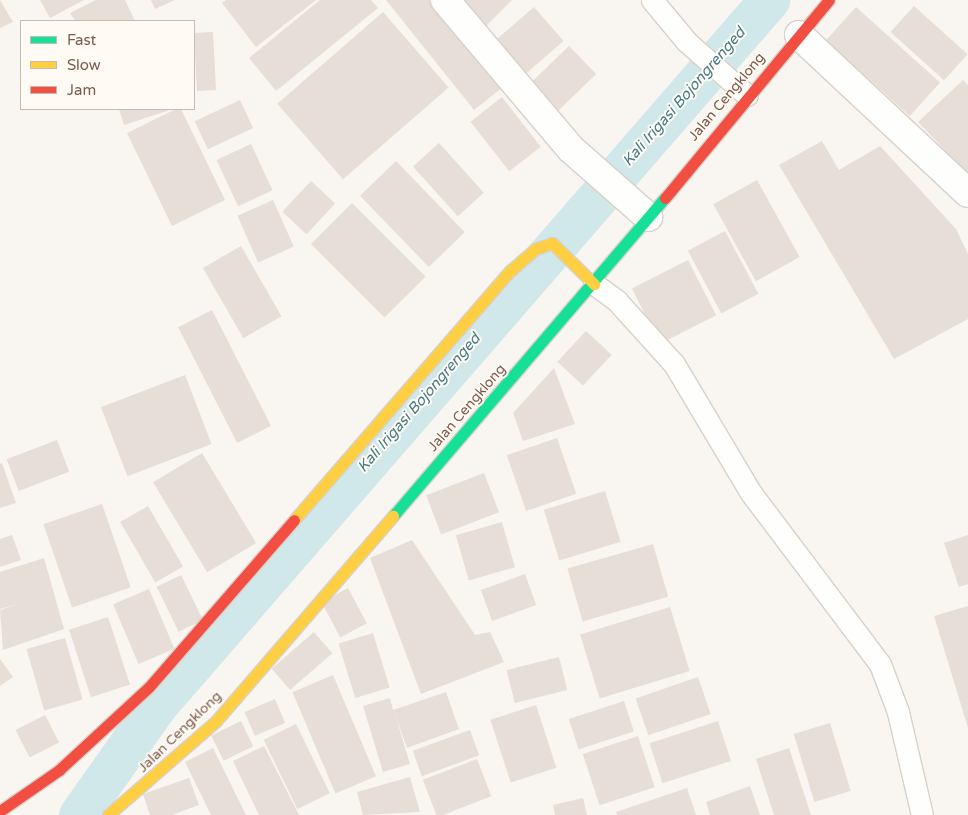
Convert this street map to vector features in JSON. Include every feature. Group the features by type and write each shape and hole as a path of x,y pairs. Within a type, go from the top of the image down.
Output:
{"main road":[{"name":"Jalan Cengklong","path":"108,815 216,721 590,279 648,217 743,91 799,35 829,0"},
{"path":"0,811 59,770 149,687 510,270 535,248 552,244 590,279"}],"street":[{"path":"445,0 571,149 648,217"},
{"path":"799,35 968,193"}],"lane":[{"path":"652,0 698,50 743,91"},
{"path":"590,279 617,300 674,364 751,493 880,664 898,712 922,815"}],"building":[{"path":"0,0 13,22 0,28"},
{"path":"40,0 84,0 50,18"},
{"path":"96,0 125,0 135,20 74,20 70,13"},
{"path":"151,0 175,0 155,9"},
{"path":"226,0 316,0 256,47 222,3"},
{"path":"320,0 371,0 378,8 276,91 249,58"},
{"path":"386,0 433,0 503,87 474,110"},
{"path":"464,0 512,0 482,30 459,6"},
{"path":"914,6 968,54 944,80 891,32"},
{"path":"534,7 564,41 524,75 495,41"},
{"path":"856,7 940,83 910,116 826,40"},
{"path":"383,12 449,87 343,179 277,104"},
{"path":"213,32 216,90 197,91 195,33"},
{"path":"569,46 596,74 559,110 532,82"},
{"path":"963,80 968,85 968,174 918,122"},
{"path":"502,97 541,147 509,171 470,122"},
{"path":"240,100 253,128 208,149 195,121"},
{"path":"119,110 170,110 124,125"},
{"path":"174,110 181,110 225,200 172,226 127,133"},
{"path":"822,141 839,170 880,146 956,229 968,254 968,319 894,359 779,165"},
{"path":"439,143 484,193 458,216 413,166"},
{"path":"251,144 273,190 238,206 217,160"},
{"path":"396,161 465,232 429,267 360,196"},
{"path":"757,180 800,257 756,281 713,204"},
{"path":"311,181 335,204 306,234 282,212"},
{"path":"273,200 294,247 258,262 237,216"},
{"path":"352,203 426,277 385,318 311,244"},
{"path":"725,231 758,294 721,313 688,251"},
{"path":"241,246 282,316 243,338 203,268"},
{"path":"688,260 716,315 660,344 632,289"},
{"path":"212,310 271,426 237,443 178,327"},
{"path":"586,331 612,355 583,386 557,362"},
{"path":"554,368 575,424 523,441 513,413"},
{"path":"185,375 212,444 127,476 101,407"},
{"path":"557,438 576,494 526,511 507,455"},
{"path":"57,440 69,472 19,491 7,459"},
{"path":"202,453 256,543 207,572 153,482"},
{"path":"2,463 16,503 0,508 0,464"},
{"path":"484,473 499,512 441,534 426,495"},
{"path":"605,491 620,542 559,560 544,510"},
{"path":"102,504 131,587 72,607 43,524"},
{"path":"148,506 183,567 155,583 120,522"},
{"path":"502,522 515,567 469,580 456,535"},
{"path":"12,535 21,560 0,567 0,539"},
{"path":"968,535 968,584 959,587 944,543"},
{"path":"412,540 475,635 490,632 504,662 421,694 370,558"},
{"path":"653,544 668,597 583,621 567,569"},
{"path":"44,558 64,629 3,650 0,610 21,603 0,609 0,572"},
{"path":"525,574 536,605 492,621 481,590"},
{"path":"181,575 203,620 179,632 157,587"},
{"path":"348,588 367,623 340,637 322,602"},
{"path":"149,589 174,649 138,664 113,604"},
{"path":"968,606 968,728 934,616"},
{"path":"670,607 690,671 600,699 580,634"},
{"path":"108,617 130,685 91,697 69,630"},
{"path":"314,632 332,653 290,690 272,669"},
{"path":"373,633 390,688 355,698 339,644"},
{"path":"65,638 83,700 44,711 27,649"},
{"path":"559,657 567,690 515,703 507,670"},
{"path":"0,659 13,677 0,686"},
{"path":"333,675 376,776 335,793 292,692"},
{"path":"698,677 711,714 648,735 636,698"},
{"path":"446,692 459,729 407,748 395,714 410,764 383,772 363,706 390,698 393,710"},
{"path":"275,699 285,723 255,736 245,712"},
{"path":"624,701 634,731 579,749 569,719"},
{"path":"536,705 556,768 511,783 490,720"},
{"path":"45,715 59,743 30,758 16,730"},
{"path":"241,721 253,746 224,761 211,735"},
{"path":"718,721 731,761 663,783 650,743"},
{"path":"830,723 851,791 814,802 794,734"},
{"path":"296,724 330,793 297,809 264,740"},
{"path":"470,730 479,755 422,776 413,751"},
{"path":"638,736 655,787 600,805 583,754"},
{"path":"264,746 299,815 259,815 233,761"},
{"path":"213,748 246,815 211,815 185,762"},
{"path":"789,748 811,815 774,815 756,759"},
{"path":"477,759 491,796 443,815 436,815 423,780"},
{"path":"410,777 420,812 363,815 357,792"},
{"path":"189,778 199,805 172,815 150,815 143,794"},
{"path":"750,786 760,815 710,815 706,802"},
{"path":"687,788 696,815 617,815 616,812"},
{"path":"583,798 587,815 555,815 553,805"}],"waterway":[{"name":"Kali Irigasi Bojongrenged","path":"79,815 157,705 769,0"}],"traffic: fast":[{"path":"393,516 665,198"}],"traffic: slow":[{"path":"294,520 510,271 535,249 552,243 594,284"},
{"path":"108,815 216,721 393,516"}],"traffic: jam":[{"path":"665,198 829,0"},
{"path":"0,811 59,770 149,687 294,520"}]}
